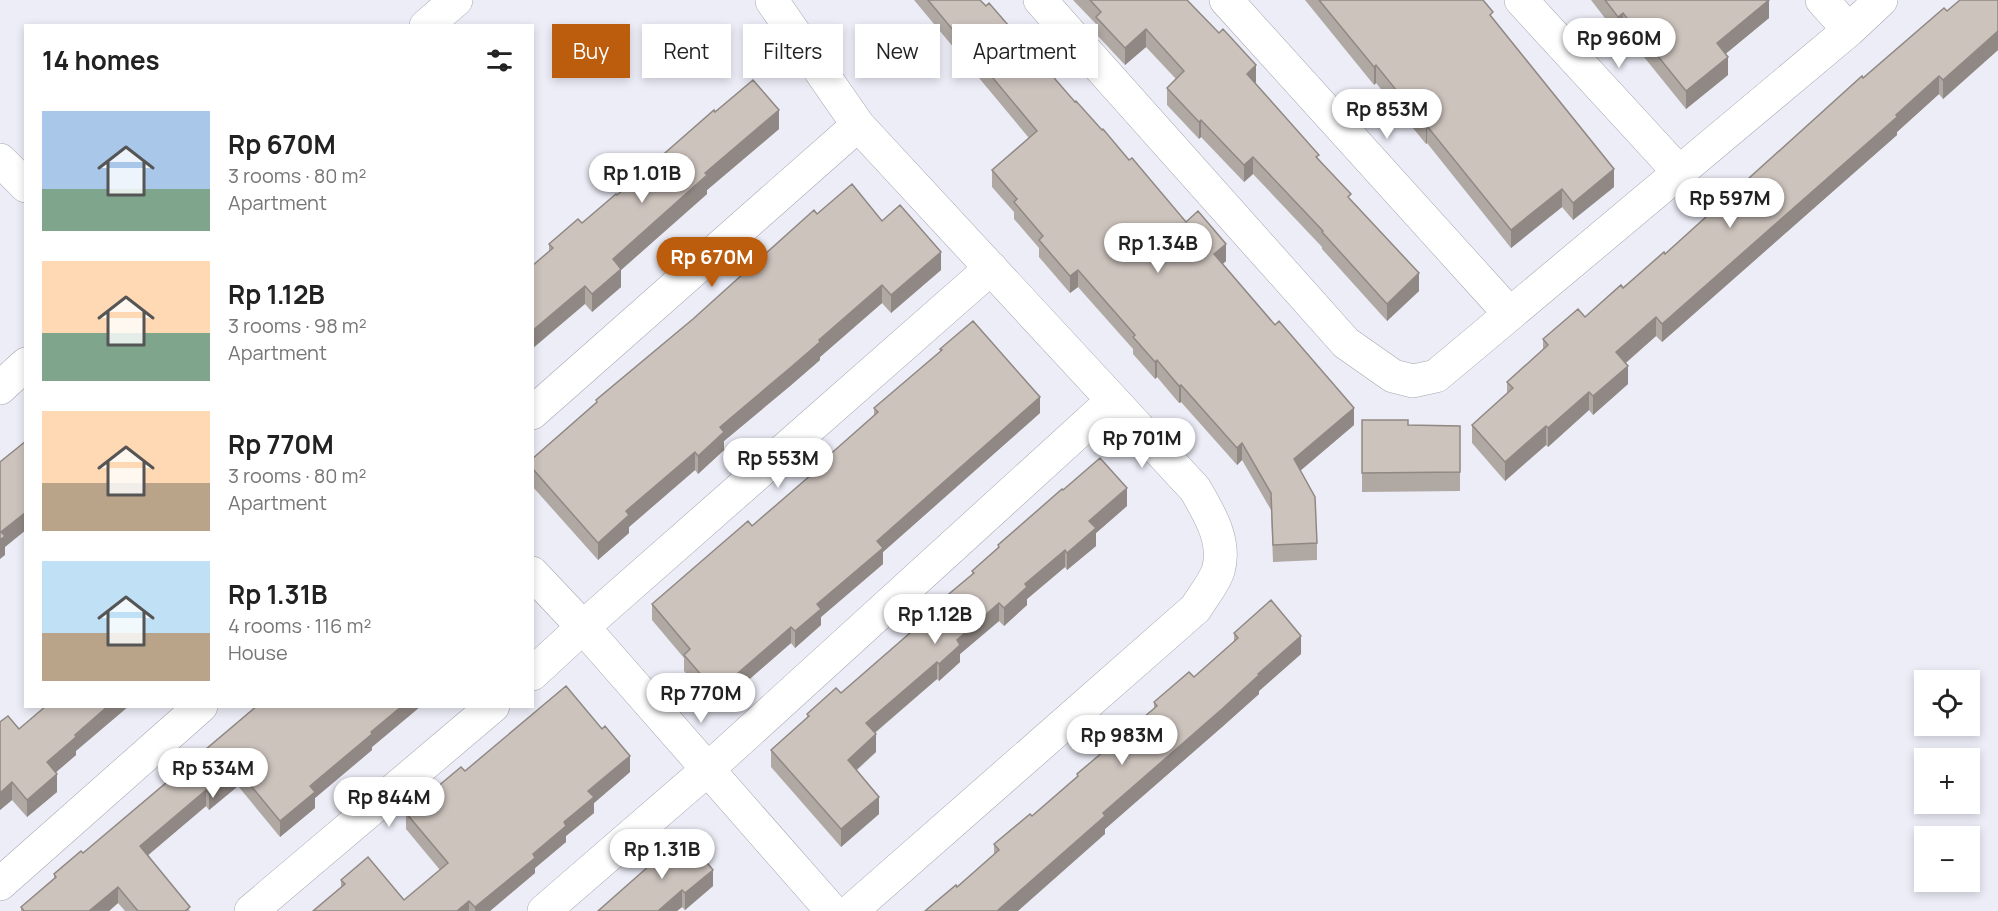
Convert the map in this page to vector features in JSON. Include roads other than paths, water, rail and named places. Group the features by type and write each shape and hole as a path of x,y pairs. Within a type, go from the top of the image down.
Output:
{"street":[{"path":"428,24 456,0"},
{"path":"773,0 858,125 1196,489 1213,520 1220,552 1218,572 1196,608 851,911"},
{"path":"1040,0 1346,343 1394,376 1413,381 1436,376 1849,30 1881,0"},
{"path":"1226,0 1510,314"},
{"path":"1521,0 1679,172"},
{"path":"1822,0 1849,30"},
{"path":"534,411 858,125"},
{"path":"0,160 24,184"},
{"path":"534,672 991,268"},
{"path":"0,388 24,366"},
{"path":"544,911 707,770 1112,401"},
{"path":"534,575 583,627 832,911"},
{"path":"0,884 199,708"},
{"path":"251,911 491,708"}]}
